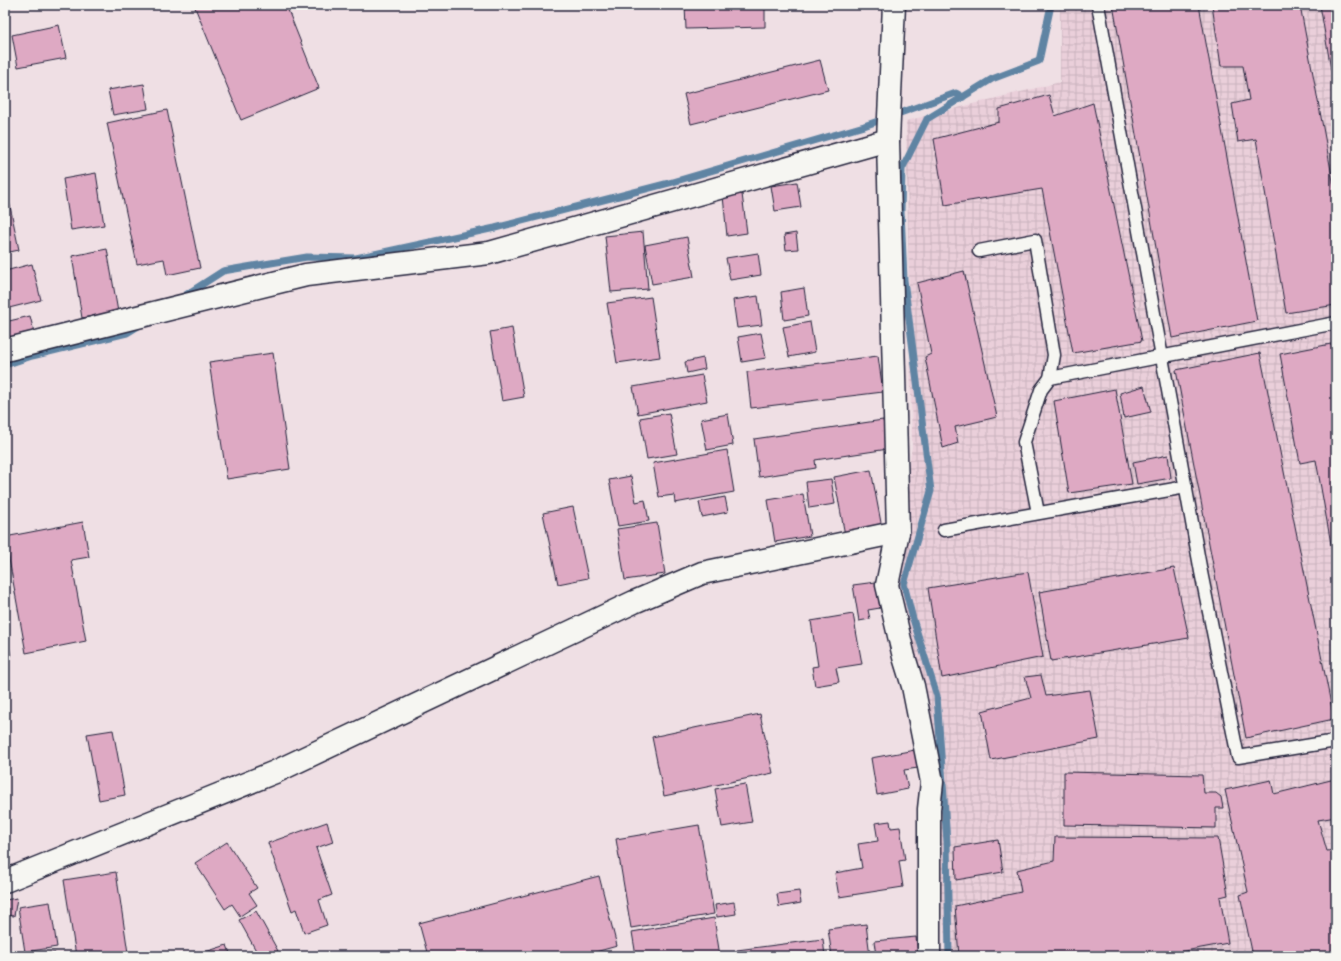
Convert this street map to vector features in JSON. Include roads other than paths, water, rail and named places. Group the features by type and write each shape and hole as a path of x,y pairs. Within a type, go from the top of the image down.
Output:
{"street":[{"path":"894,5 888,140 898,532 887,585 904,657 913,686 932,782 929,809 929,956"},
{"path":"5,350 306,275 489,253 888,140"},
{"path":"5,881 275,772 634,602 702,573 898,532"}],"lane":[{"path":"1098,5 1186,487 1238,757 1336,741"},
{"path":"979,251 1035,240 1054,355 1050,378 1041,390 1024,442 1038,513"},
{"path":"1050,378 1336,323"},
{"path":"944,530 1186,487"}],"waterway":[{"path":"949,956 947,842 937,696 913,619 904,584 931,491 904,280 901,211 902,169 927,119 992,79 1039,61 1051,5"},
{"path":"181,298 223,271 307,257 356,258 495,228 673,182 864,126 956,93 963,97"},
{"path":"5,365 32,356 127,333 140,325"}]}
